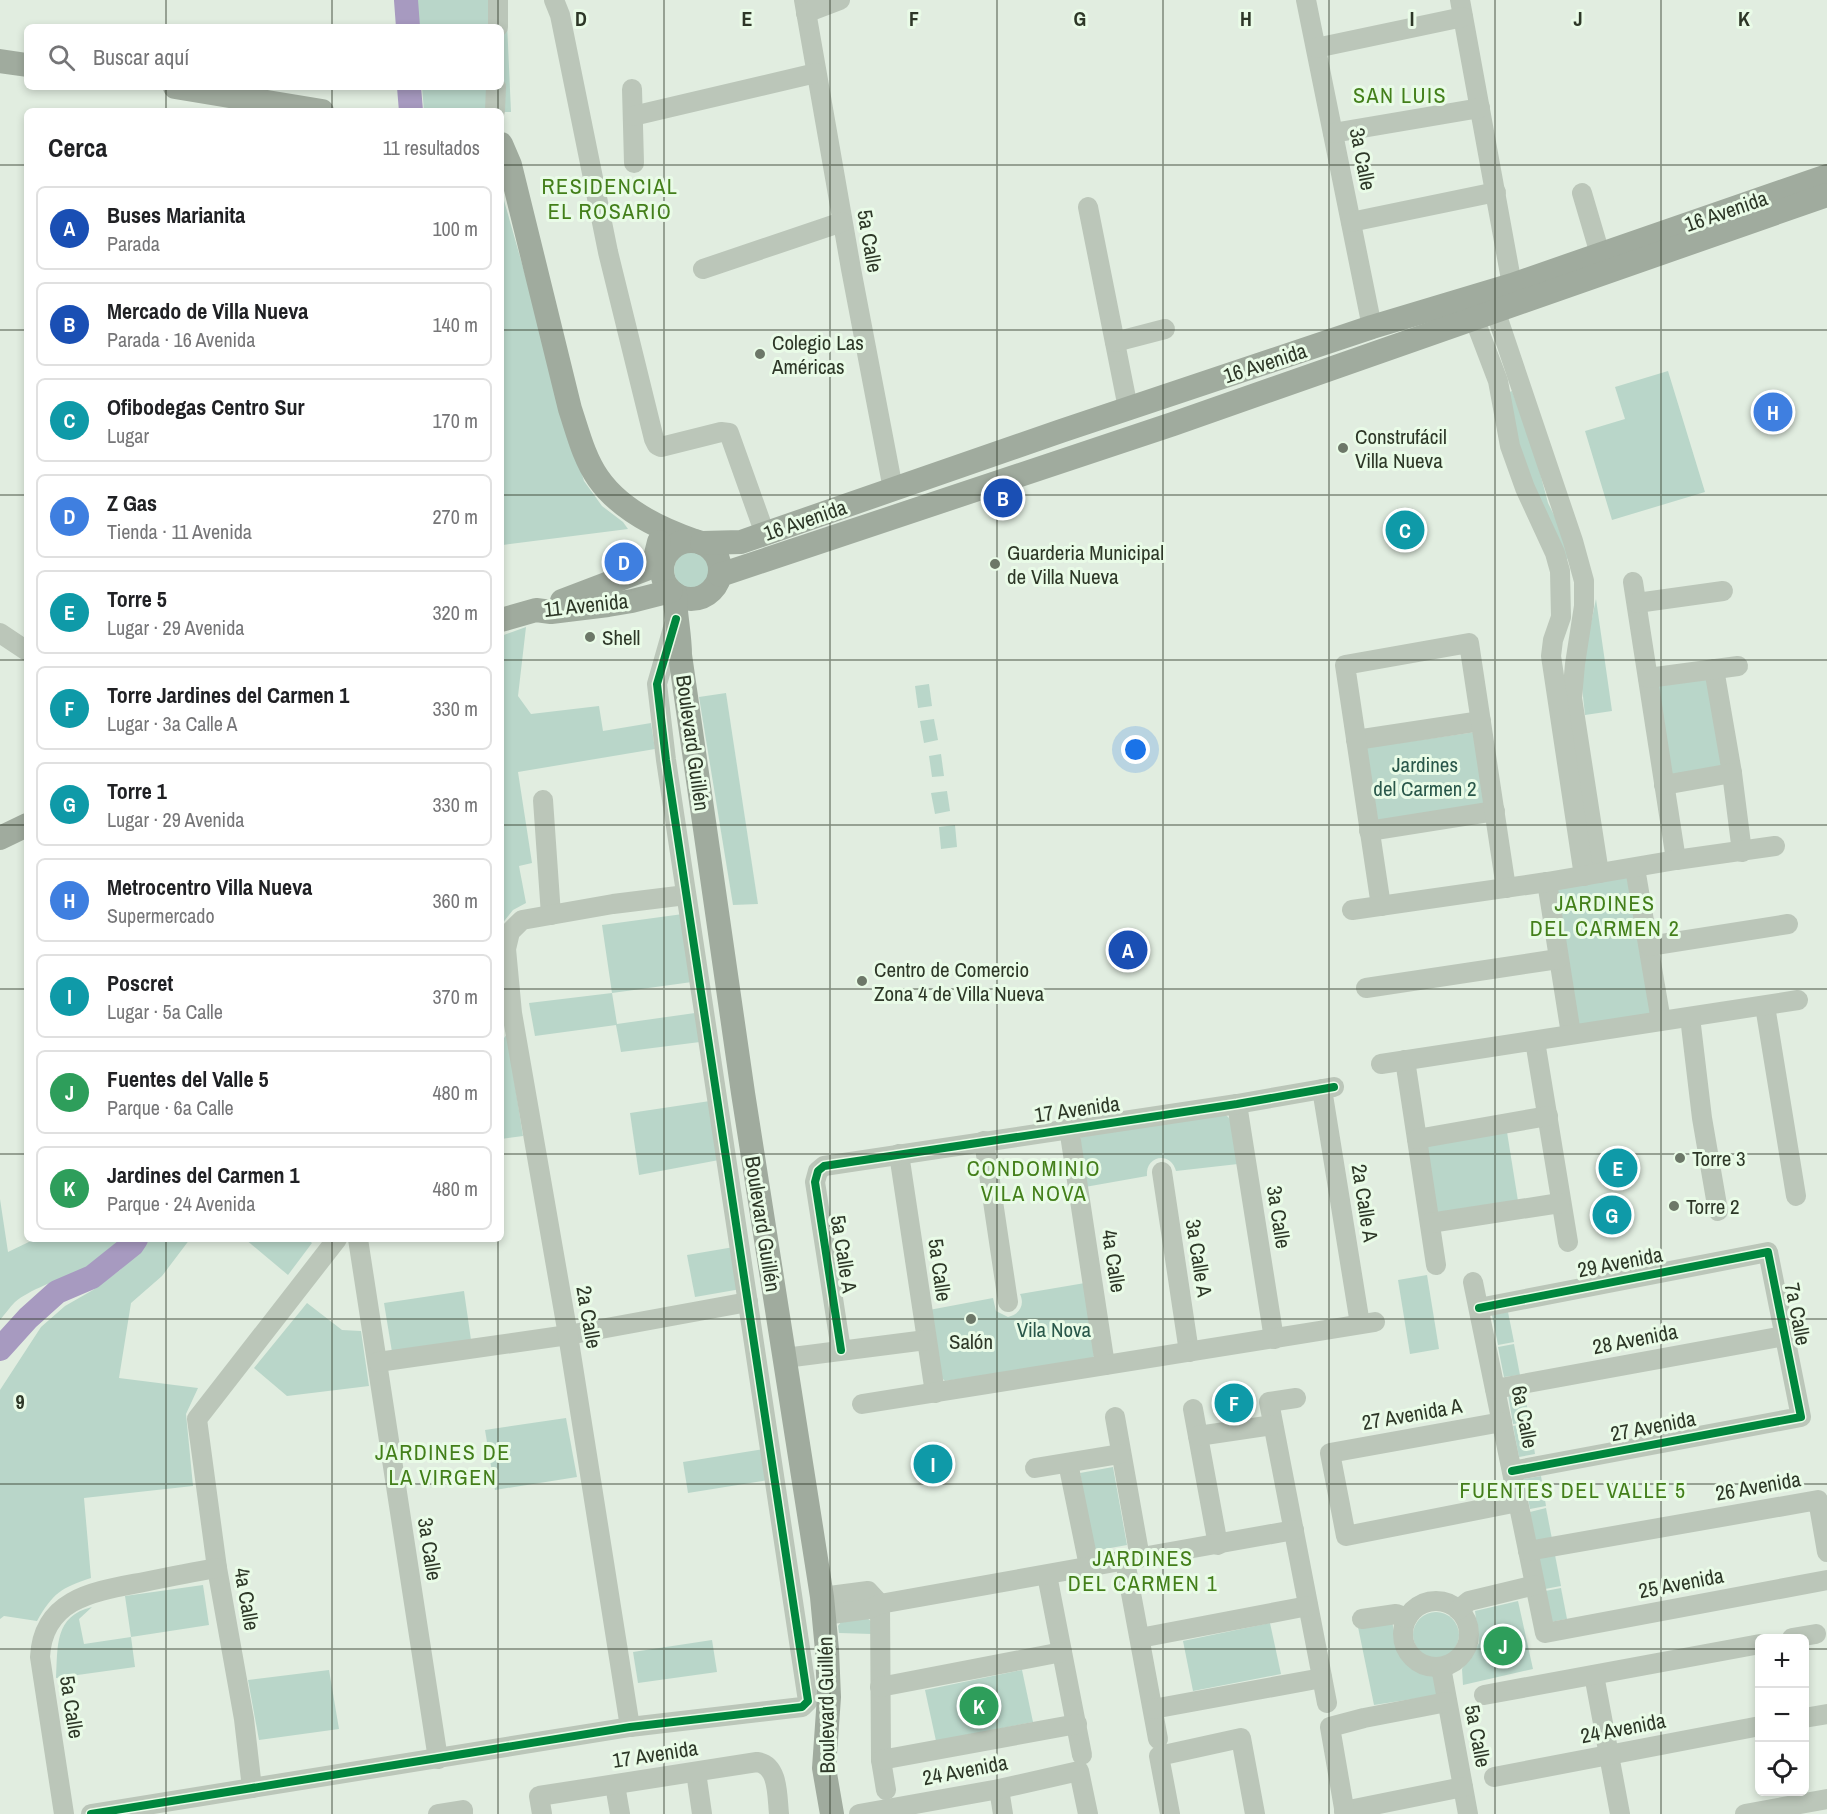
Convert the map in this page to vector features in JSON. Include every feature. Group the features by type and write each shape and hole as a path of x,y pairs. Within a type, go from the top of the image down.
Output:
{"main road":[{"path":"0,61 24,65"},
{"path":"193,90 304,108"},
{"path":"504,151 510,165 570,410 582,449 599,479 623,504 673,534 698,542 714,552 718,560 716,583 675,642"},
{"name":"16 Avenida","path":"698,542 741,543 1128,408 1372,327 1512,285 1827,176"},
{"name":"16 Avenida","path":"716,583 1827,195"},
{"path":"1275,360 1284,384"},
{"path":"536,610 646,569 655,558 659,544 653,523"},
{"path":"698,542 680,543 674,547 664,559 663,576 673,593 684,598 704,597 716,583"},
{"name":"11 Avenida","path":"504,618 536,610 552,612 673,593"},
{"name":"Boulevard Guillén","path":"673,593 675,642 823,1606 829,1697 824,1768 831,1814"},
{"path":"0,838 24,826"}],"street":[{"path":"498,0 498,24"},
{"path":"554,0 560,15 608,252 654,439 661,447 722,432 729,433 765,534"},
{"path":"805,6 840,0"},
{"name":"3a Calle","path":"1306,0 1372,327"},
{"name":"5a Calle","path":"805,6 842,222 893,489"},
{"path":"1316,48 1462,8 1512,285"},
{"path":"633,116 816,73"},
{"path":"632,88 634,163"},
{"path":"495,108 496,90"},
{"path":"1333,134 1480,108"},
{"path":"1351,222 1496,192"},
{"path":"1582,193 1600,254"},
{"path":"1088,207 1128,408"},
{"path":"703,269 842,222"},
{"path":"1485,314 1579,562 1584,581 1582,619 1575,664 1564,698"},
{"path":"1115,342 1165,328"},
{"path":"1508,379 1510,446 1525,488 1555,553 1559,568 1562,588 1561,615 1553,640 1551,656 1564,698 1592,874"},
{"path":"1559,568 1579,562"},
{"path":"1633,582 1676,860"},
{"path":"1637,603 1723,591"},
{"path":"1561,615 1582,619"},
{"path":"0,633 24,649"},
{"path":"91,1814 630,1727 802,1707 808,1701 686,894 657,684 675,642"},
{"path":"1380,906 1345,665 1468,643 1496,811 1506,888"},
{"path":"1648,678 1738,666"},
{"path":"1714,669 1732,773 1742,852"},
{"path":"1356,740 1481,721"},
{"path":"1664,785 1732,773"},
{"path":"543,800 551,915 686,894"},
{"path":"1370,831 1496,811"},
{"path":"1352,910 1775,846"},
{"path":"1635,868 1661,1021"},
{"path":"1547,882 1571,1034"},
{"name":"2a Calle","path":"551,915 522,920 510,932 506,949 507,1021 568,1335 630,1727"},
{"path":"1649,946 1788,924"},
{"path":"1366,988 1558,958"},
{"path":"1381,1064 1765,1006 1798,999"},
{"path":"1765,1006 1796,1196"},
{"path":"1690,1017 1702,1118 1718,1211"},
{"path":"1535,1041 1568,1242"},
{"path":"1406,1060 1436,1265"},
{"name":"17 Avenida","path":"824,1166 1237,1104 1328,1088"},
{"name":"2a Calle A","path":"1274,1339 1368,1323 1328,1088"},
{"name":"3a Calle","path":"1237,1104 1274,1339"},
{"path":"1417,1139 1548,1116"},
{"name":"4a Calle","path":"1069,1128 1105,1365"},
{"path":"984,1141 1008,1302"},
{"name":"5a Calle","path":"899,1154 935,1393"},
{"name":"5a Calle A","path":"824,1166 818,1171 815,1182 838,1357"},
{"name":"3a Calle A","path":"1162,1172 1189,1352"},
{"path":"1430,1223 1560,1203"},
{"name":"4a Calle","path":"252,1788 244,1719 217,1568 197,1419 335,1242"},
{"name":"3a Calle","path":"358,1242 438,1759"},
{"name":"29 Avenida","path":"1479,1308 1768,1252"},
{"name":"7a Calle","path":"1768,1252 1800,1417"},
{"name":"6a Calle","path":"1473,1282 1545,1633"},
{"path":"378,1362 568,1335 748,1302"},
{"name":"28 Avenida","path":"1495,1389 1784,1336"},
{"path":"862,1404 1274,1339"},
{"path":"786,1365 838,1357 844,1352 926,1340"},
{"path":"1296,1398 1269,1402 1327,1703"},
{"path":"1193,1409 1218,1545"},
{"path":"1115,1417 1140,1638 1170,1814"},
{"name":"27 Avenida","path":"1512,1471 1800,1417"},
{"name":"27 Avenida A","path":"1502,1422 1330,1453 1346,1536 1518,1502"},
{"path":"1198,1436 1273,1425"},
{"path":"1035,1468 1120,1454"},
{"path":"1068,1463 1089,1566"},
{"name":"26 Avenida","path":"1528,1551 1818,1500 1827,1552"},
{"path":"823,1606 869,1609 880,1604 1294,1530"},
{"name":"5a Calle","path":"64,1814 40,1657 44,1633 68,1605 88,1593 217,1568"},
{"path":"1047,1575 1077,1724 1088,1814"},
{"name":"25 Avenida","path":"1545,1633 1827,1580"},
{"path":"1458,1610 1469,1601 1535,1585"},
{"path":"1434,1601 1444,1602 1458,1610 1467,1621 1469,1631 1469,1641 1465,1651 1451,1664 1441,1667 1421,1664 1407,1651 1402,1632 1407,1618 1416,1606 1434,1601"},
{"path":"880,1604 881,1760 886,1790"},
{"path":"1140,1638 1308,1606"},
{"path":"1362,1620 1396,1614 1407,1618"},
{"path":"1809,1635 1816,1634"},
{"path":"1484,1695 1755,1645"},
{"path":"880,1687 1062,1652"},
{"name":"5a Calle","path":"1441,1667 1468,1814"},
{"path":"1594,1675 1620,1814"},
{"path":"1153,1709 1322,1678"},
{"path":"1447,1702 1364,1718 1330,1728 1345,1812 1463,1786"},
{"path":"1809,1717 1827,1714"},
{"path":"881,1760 1077,1724"},
{"name":"24 Avenida","path":"1494,1777 1755,1727"},
{"path":"1159,1748 1241,1738 1255,1814"},
{"name":"17 Avenida","path":"541,1805 615,1785 757,1762 767,1765 773,1773 779,1814"},
{"name":"24 Avenida","path":"859,1814 999,1789 1081,1763"},
{"path":"696,1772 702,1814"},
{"path":"615,1785 620,1814"},
{"path":"999,1789 1004,1814"},
{"path":"1745,1814 1827,1799"},
{"path":"438,1814 463,1812"}],"green space":[{"path":"415,0 506,0 511,112 504,112 504,108 424,108 422,90 504,90 504,24 417,24"},
{"path":"504,201 584,481 602,506 623,522 628,529 504,545"},
{"path":"1668,371 1705,492 1612,520 1585,431 1625,419 1615,387"},
{"path":"1512,391 1535,454 1548,503 1564,535 1569,558 1567,559 1564,558 1524,465 1507,393"},
{"path":"693,551 707,556 712,570 707,584 693,589 679,584 674,570 679,556"},
{"path":"1596,599 1612,711 1585,715 1582,687 1586,647"},
{"path":"526,627 518,696 531,714 599,706 603,731 651,723 655,749 518,772 532,863 519,866 526,903 513,910 504,921 504,635"},
{"path":"1711,676 1725,769 1669,777 1655,684"},
{"path":"929,684 932,706 918,708 915,686"},
{"path":"726,693 758,904 733,905 699,697"},
{"path":"934,719 938,740 924,743 920,721"},
{"name":"Jardines del Carmen 2","path":"1476,732 1487,805 1375,821 1364,748"},
{"path":"941,754 944,776 932,777 929,756"},
{"path":"947,791 950,811 935,814 931,793"},
{"path":"955,825 957,847 941,849 939,827"},
{"name":"Jardines del Carmen 2","path":"1631,877 1652,1014 1576,1025 1555,888"},
{"path":"683,914 692,982 612,993 602,925"},
{"path":"612,993 617,1024 695,1013 700,1042 621,1052 616,1025 535,1036 529,1003"},
{"path":"507,1034 523,1136 504,1139 504,1038"},
{"path":"710,1101 719,1160 639,1175 630,1113"},
{"path":"1225,1114 1232,1121 1238,1164 1176,1171 1169,1160 1159,1158 1150,1164 1147,1176 1085,1187 1079,1141 1081,1137"},
{"path":"1507,1132 1518,1201 1435,1213 1424,1145"},
{"path":"0,1199 8,1252 29,1242 122,1242 105,1258 27,1294 15,1302 0,1320"},
{"path":"142,1242 188,1242 162,1276 131,1303 119,1378 198,1388 186,1414 193,1486 84,1498 91,1578 59,1593 48,1604 37,1621 4,1616 0,1619 0,1390 41,1327 65,1306 93,1290 120,1270 137,1253"},
{"path":"249,1242 312,1243 288,1275"},
{"path":"734,1247 741,1289 695,1297 687,1255"},
{"path":"1427,1275 1439,1349 1410,1354 1398,1280"},
{"name":"Vila Nova","path":"1085,1283 1094,1356 1091,1360 945,1381 942,1378 929,1310 993,1298 996,1311 1008,1317 1016,1314 1020,1308 1022,1302 1020,1294"},
{"path":"464,1291 471,1340 392,1352 384,1303"},
{"path":"307,1303 342,1330 361,1331 369,1386 287,1396 254,1368"},
{"path":"1508,1312 1514,1342 1498,1345 1492,1315"},
{"path":"1514,1344 1520,1375 1504,1377 1498,1347"},
{"path":"1524,1391 1530,1422 1513,1424 1508,1394"},
{"path":"566,1418 577,1477 495,1490 485,1430"},
{"path":"1530,1423 1535,1454 1519,1457 1513,1426"},
{"path":"764,1449 769,1480 688,1493 683,1462"},
{"name":"JARDINES DEL CARMEN 1","path":"1113,1467 1127,1545 1094,1551 1080,1473"},
{"path":"1541,1476 1546,1506 1530,1509 1524,1479"},
{"path":"1546,1508 1552,1539 1535,1542 1530,1512"},
{"path":"1555,1555 1561,1586 1545,1589 1539,1558"},
{"path":"203,1585 209,1625 131,1637 125,1596"},
{"path":"1561,1588 1567,1619 1550,1622 1545,1591"},
{"path":"1518,1601 1533,1669 1463,1685 1462,1669 1479,1643 1475,1611"},
{"path":"92,1607 79,1619 84,1644 131,1637 135,1667 56,1678 60,1634 64,1625 80,1611"},
{"path":"1436,1612 1452,1619 1459,1635 1452,1651 1436,1658 1420,1651 1413,1635 1420,1619"},
{"path":"867,1618 872,1622 872,1634 839,1633 838,1626 841,1622"},
{"path":"1392,1621 1397,1641 1404,1655 1416,1665 1435,1674 1438,1695 1374,1705 1358,1627"},
{"name":"JARDINES DEL CARMEN 1","path":"1270,1623 1281,1674 1193,1691 1183,1641"},
{"path":"712,1640 717,1672 638,1683 633,1652"},
{"path":"329,1670 339,1729 259,1740 248,1680"},
{"path":"1022,1670 1033,1722 936,1741 925,1690"}],"waterway":[{"path":"406,0 408,24"},
{"path":"409,90 411,108"},
{"path":"0,1349 28,1318 57,1292 92,1277 134,1242"}],"cycle path":[{"path":"91,1814 630,1727 802,1707 808,1701 666,760 657,684 676,619"},
{"path":"841,1350 815,1182 818,1171 824,1166 1237,1104 1334,1087"},
{"path":"1479,1308 1768,1252 1801,1417 1512,1471"}],"place":[{"name":"Colegio Las Américas","path":"760,354"},
{"name":"Metrocentro Villa Nueva","path":"1773,412"},
{"name":"Construfácil Villa Nueva","path":"1343,448"},
{"name":"Mercado de Villa Nueva","path":"1003,498"},
{"name":"Ofibodegas Centro Sur","path":"1405,530"},
{"name":"Z Gas","path":"624,562"},
{"name":"Guarderia Municipal de Villa Nueva","path":"995,564"},
{"name":"Shell","path":"590,637"},
{"name":"Buses Marianita","path":"1128,950"},
{"name":"Centro de Comercio Zona 4 de Villa Nueva","path":"862,981"},
{"name":"Torre 3","path":"1680,1158"},
{"name":"Torre 5","path":"1618,1168"},
{"name":"Torre 2","path":"1674,1206"},
{"name":"Torre 1","path":"1612,1215"},
{"name":"Salón","path":"971,1319"},
{"name":"Torre Jardines del Carmen 1","path":"1234,1403"},
{"name":"Poscret","path":"933,1464"},
{"name":"Fuentes del Valle 5","path":"1503,1646"},
{"name":"Jardines del Carmen 1","path":"979,1706"}],"district":[{"name":"SAN LUIS","path":"1400,95"},
{"name":"RESIDENCIAL EL ROSARIO","path":"610,198"},
{"name":"JARDINES DEL CARMEN 2","path":"1605,916"},
{"name":"CONDOMINIO VILA NOVA","path":"1034,1180"},
{"name":"JARDINES DE LA VIRGEN","path":"443,1464"},
{"name":"FUENTES DEL VALLE 5","path":"1573,1490"},
{"name":"JARDINES DEL CARMEN 1","path":"1143,1571"}]}
